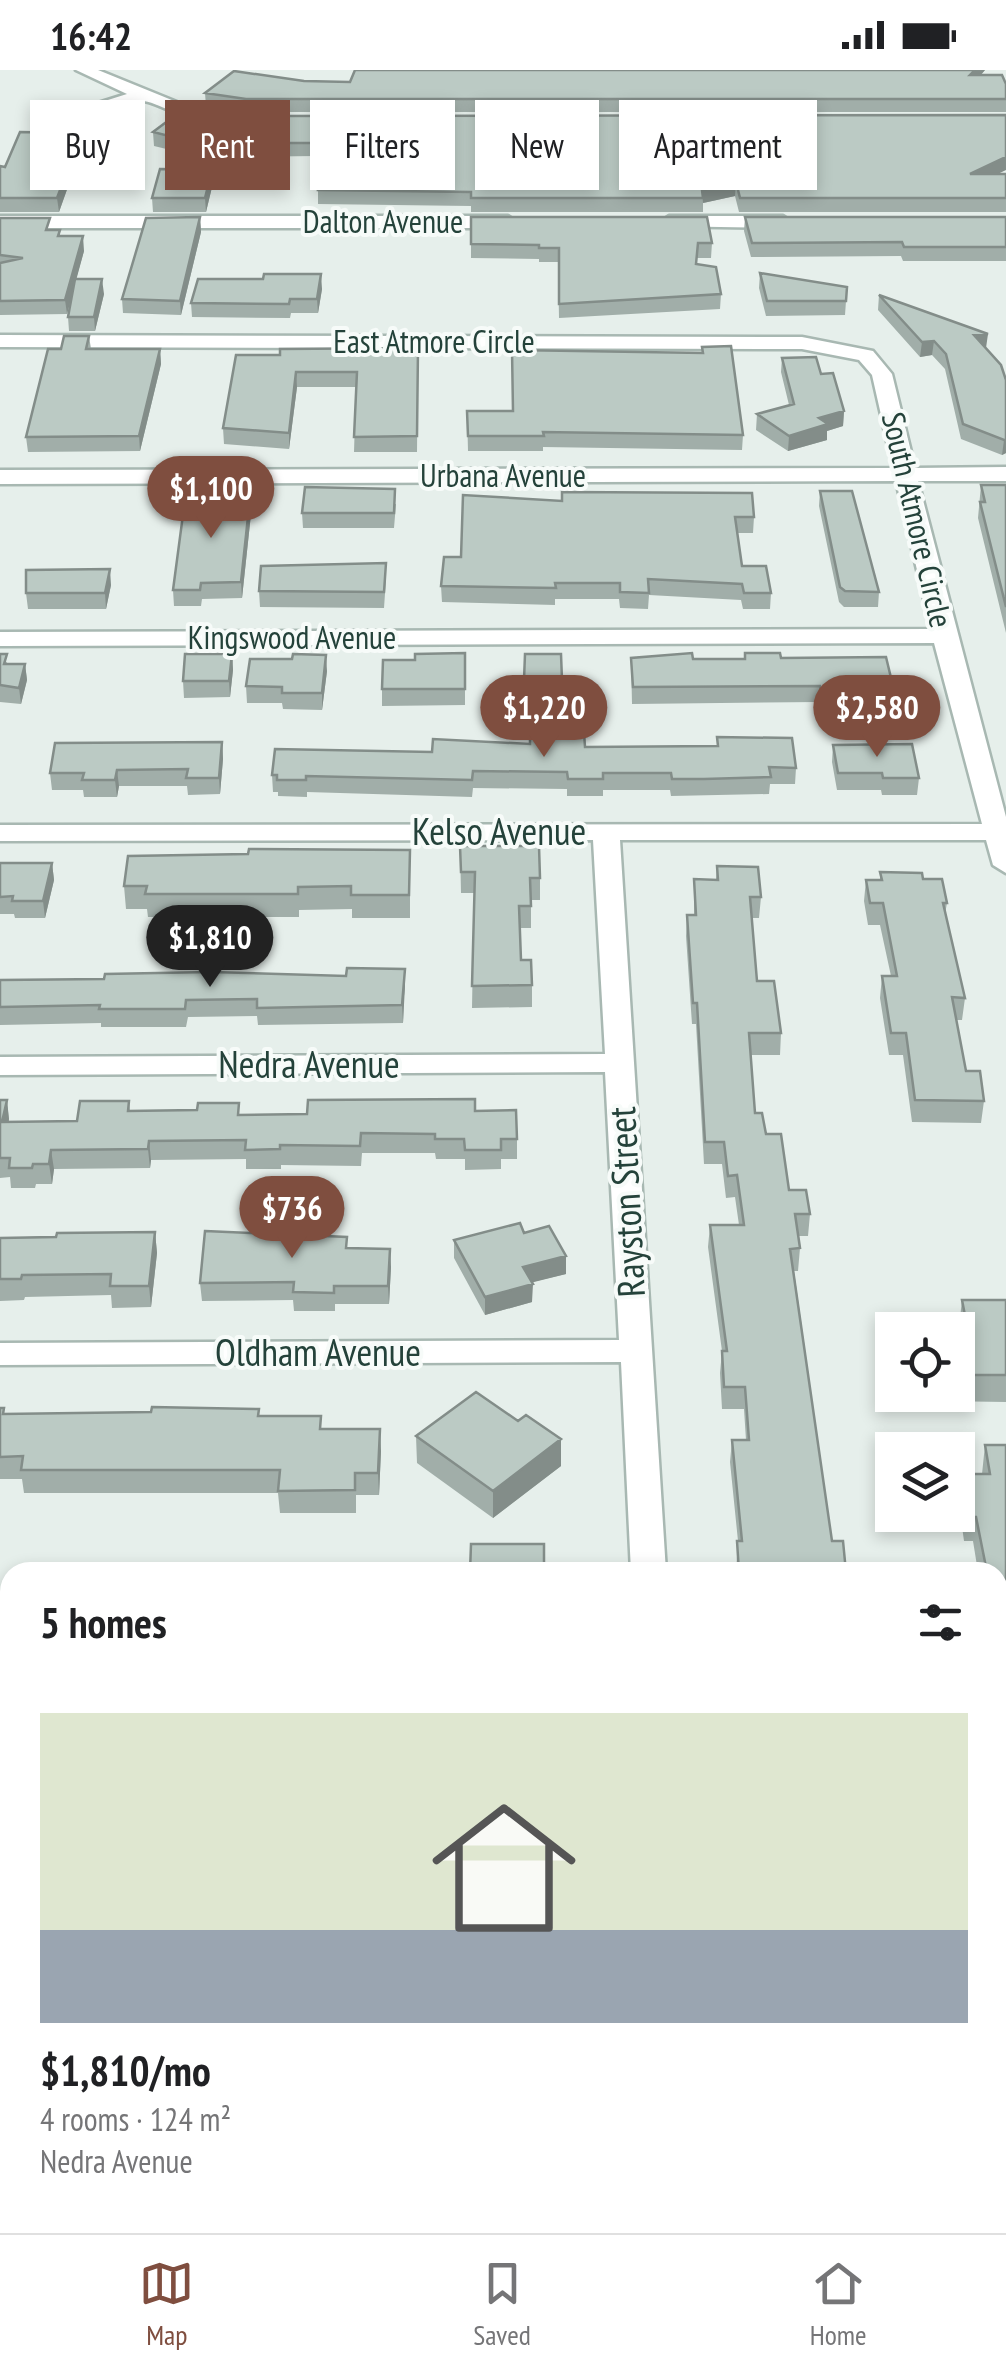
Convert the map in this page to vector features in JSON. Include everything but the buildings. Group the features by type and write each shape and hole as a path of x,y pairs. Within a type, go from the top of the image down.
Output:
{"street":[{"path":"84,70 165,105"},
{"path":"125,100 140,95"},
{"name":"Dalton Avenue","path":"0,222 530,222"},
{"path":"649,222 808,222"},
{"name":"East Atmore Circle","path":"0,341 802,342 866,355"},
{"name":"South Atmore Circle","path":"866,355 882,374 909,475 944,636 1006,865"},
{"name":"Urbana Avenue","path":"0,477 1006,474"},
{"name":"Kingswood Avenue","path":"0,639 944,636"},
{"name":"Rayston Street","path":"606,832 647,1562"},
{"name":"Kelso Avenue","path":"0,833 998,832"},
{"name":"Nedra Avenue","path":"0,1066 619,1063"},
{"name":"Oldham Avenue","path":"0,1354 636,1351"}]}
